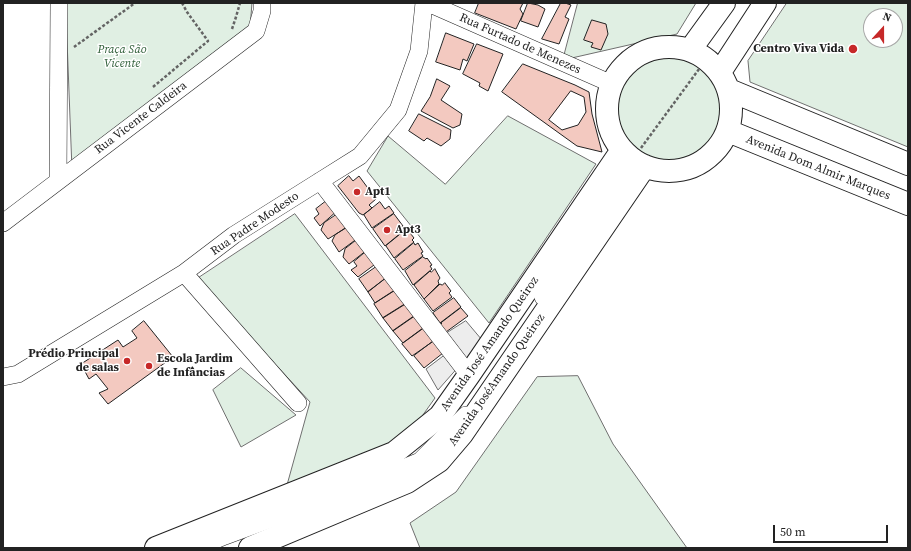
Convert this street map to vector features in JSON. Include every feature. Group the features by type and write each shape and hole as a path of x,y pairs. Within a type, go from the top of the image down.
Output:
{"main road":[{"path":"724,3 712,67 732,111 728,131 718,149 703,162 684,170 664,171 633,158 613,135 608,118 607,101 612,84 622,68 636,56 653,48 672,46 712,67 908,164"},
{"path":"712,67 765,3"},
{"name":"Avenida Dom Almir Marques","path":"728,131 908,204"},
{"name":"Avenida José Amando Queiroz","path":"156,548 394,453 440,416 469,375 633,158"},
{"name":"Avenida JoséAmando Queiroz","path":"250,548 407,482 439,461 462,434 633,158"}],"street":[{"path":"58,181 59,3"},
{"name":"Rua Vicente Caldeira","path":"3,223 256,31 262,11 262,3"},
{"name":"Rua Padre Modesto","path":"3,377 18,374 184,273 234,235 360,156 398,110 419,51 424,3"},
{"name":"Rua Furtado de Menezes","path":"428,3 612,84"},
{"path":"196,548 370,482 420,461 467,414 633,158"},
{"path":"320,181 469,375"},
{"path":"184,273 298,403"}],"path":[{"path":"74,48 135,3"},
{"path":"182,3 211,44"},
{"path":"230,34 240,3"},
{"path":"149,90 208,40"},
{"path":"633,158 712,67"}],"green space":[{"name":"Praça São Vicente","path":"66,3 252,3 250,28 72,161"},
{"path":"578,3 696,3 677,34 563,60"},
{"path":"787,3 908,3 908,147 750,82 748,61"},
{"path":"669,56 689,60 706,72 718,89 722,109 718,129 706,146 689,158 669,162 649,158 632,146 620,129 616,109 620,89 632,72 649,60"},
{"path":"508,116 596,164 489,323 367,171 388,136 445,184"},
{"path":"295,214 435,398 410,433 373,455 287,485 310,402 197,279"},
{"path":"241,368 296,415 241,447 213,390"},
{"path":"578,376 613,444 687,548 420,548 410,523 456,492 537,377"}],"shaded area":[{"path":"466,321 482,340 438,390 426,369 451,350 447,333"}],"building":[{"path":"479,3 523,3 520,9 523,14 516,29 475,13"},
{"path":"528,3 538,5 545,9 538,27 521,21"},
{"path":"561,3 571,5 565,17 569,19 559,44 542,39"},
{"path":"592,20 606,24 608,34 601,50 591,47 593,43 584,40"},
{"path":"446,33 474,44 467,61 463,59 460,70 436,62"},
{"path":"477,44 503,54 488,91 479,86 480,83 463,74"},
{"path":"523,64 589,92 592,114 602,152 577,146 502,92"},
{"path":"437,79 450,86 441,100 462,114 460,125 453,128 421,111 430,97"},
{"path":"571,91 584,97 586,112 578,125 562,130 549,120"},
{"path":"419,114 451,130 450,139 441,146 427,138 424,141 409,131"},
{"name":"Apt1","path":"349,176 353,181 359,176 376,199 369,205 372,208 363,215 359,213 338,186"},
{"path":"329,199 338,210 320,226 314,218 319,214 316,209"},
{"path":"380,202 385,209 389,206 394,213 372,228 364,215"},
{"path":"339,213 349,226 328,239 321,230 324,223"},
{"name":"Apt3","path":"394,214 403,226 399,229 402,232 385,246 373,229"},
{"path":"349,226 358,238 339,252 332,241 335,235"},
{"path":"407,229 414,238 412,240 414,242 394,258 386,246"},
{"path":"358,239 367,250 349,264 343,257 345,249"},
{"path":"414,243 415,245 418,243 423,252 421,253 423,256 403,270 395,259"},
{"path":"368,250 378,262 358,277 351,270 357,266 354,262"},
{"path":"423,257 426,259 427,258 432,265 430,266 432,269 413,285 405,271"},
{"path":"379,265 388,276 368,292 359,279"},
{"path":"435,269 440,278 438,281 439,284 424,299 414,285 430,271 431,272"},
{"path":"388,277 397,289 375,303 368,292"},
{"path":"445,283 451,291 449,293 452,297 433,311 424,299 440,284 442,285"},
{"path":"397,289 407,303 383,318 374,304"},
{"path":"454,298 461,307 440,323 433,313"},
{"path":"407,303 416,315 393,331 383,318"},
{"path":"461,308 468,316 446,332 440,325 441,323"},
{"path":"416,315 425,327 403,343 393,331"},
{"name":"Prédio Principal de salas","path":"144,321 173,357 108,404 99,393 108,389 96,374 89,379 81,364 118,340 123,347 137,338 132,331"},
{"path":"425,327 435,340 412,356 402,344"},
{"path":"435,340 443,353 424,368 414,356"}],"place":[{"name":"Centro Viva Vida","path":"853,49"},
{"name":"Apt1","path":"357,192"},
{"name":"Apt3","path":"387,230"},
{"name":"Prédio Principal de salas","path":"127,361"},
{"name":"Escola Jardim de Infâncias","path":"149,366"}]}
